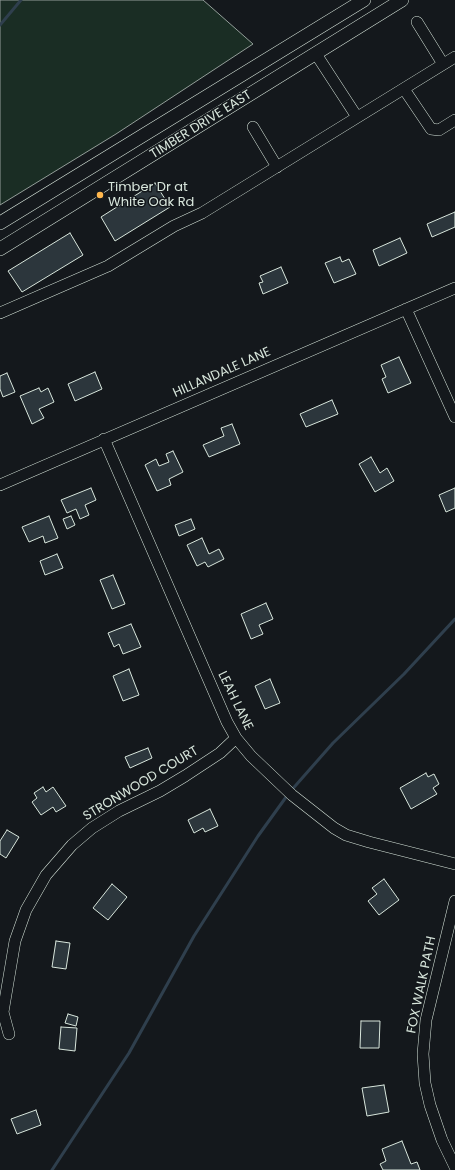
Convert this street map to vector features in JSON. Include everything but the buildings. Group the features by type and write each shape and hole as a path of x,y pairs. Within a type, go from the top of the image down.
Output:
{"main road":[{"name":"TIMBER DRIVE EAST","path":"0,223 364,0"},
{"name":"TIMBER DRIVE EAST","path":"0,249 399,2"}],"street":[{"path":"417,22 443,64"},
{"path":"316,54 357,117"},
{"path":"0,313 108,266 174,226 202,213 455,57"},
{"path":"404,89 431,129 439,130 455,120"},
{"path":"253,127 277,167"},
{"name":"HILLANDALE LANE","path":"0,486 104,439 455,288"},
{"path":"406,309 455,417"},
{"name":"LEAH LANE","path":"104,439 227,722 236,738 251,756 292,795 340,832 369,842 455,864"},
{"name":"STRONWOOD COURT","path":"9,1034 3,1012 16,941 26,910 46,875 72,845 92,828 119,811 160,792 220,753 236,738"},
{"name":"FOX WALK PATH","path":"455,901 426,1020 423,1054 425,1082 432,1110 442,1140 455,1167"}],"green space":[{"path":"0,0 203,0 253,44 116,134 0,205"}],"waterway":[{"path":"0,25 21,0"},
{"path":"52,1170 129,1053 194,936 258,836 289,793 333,743 404,674 455,619"}],"place":[{"name":"Timber Dr at White Oak Rd","path":"100,195"}]}
